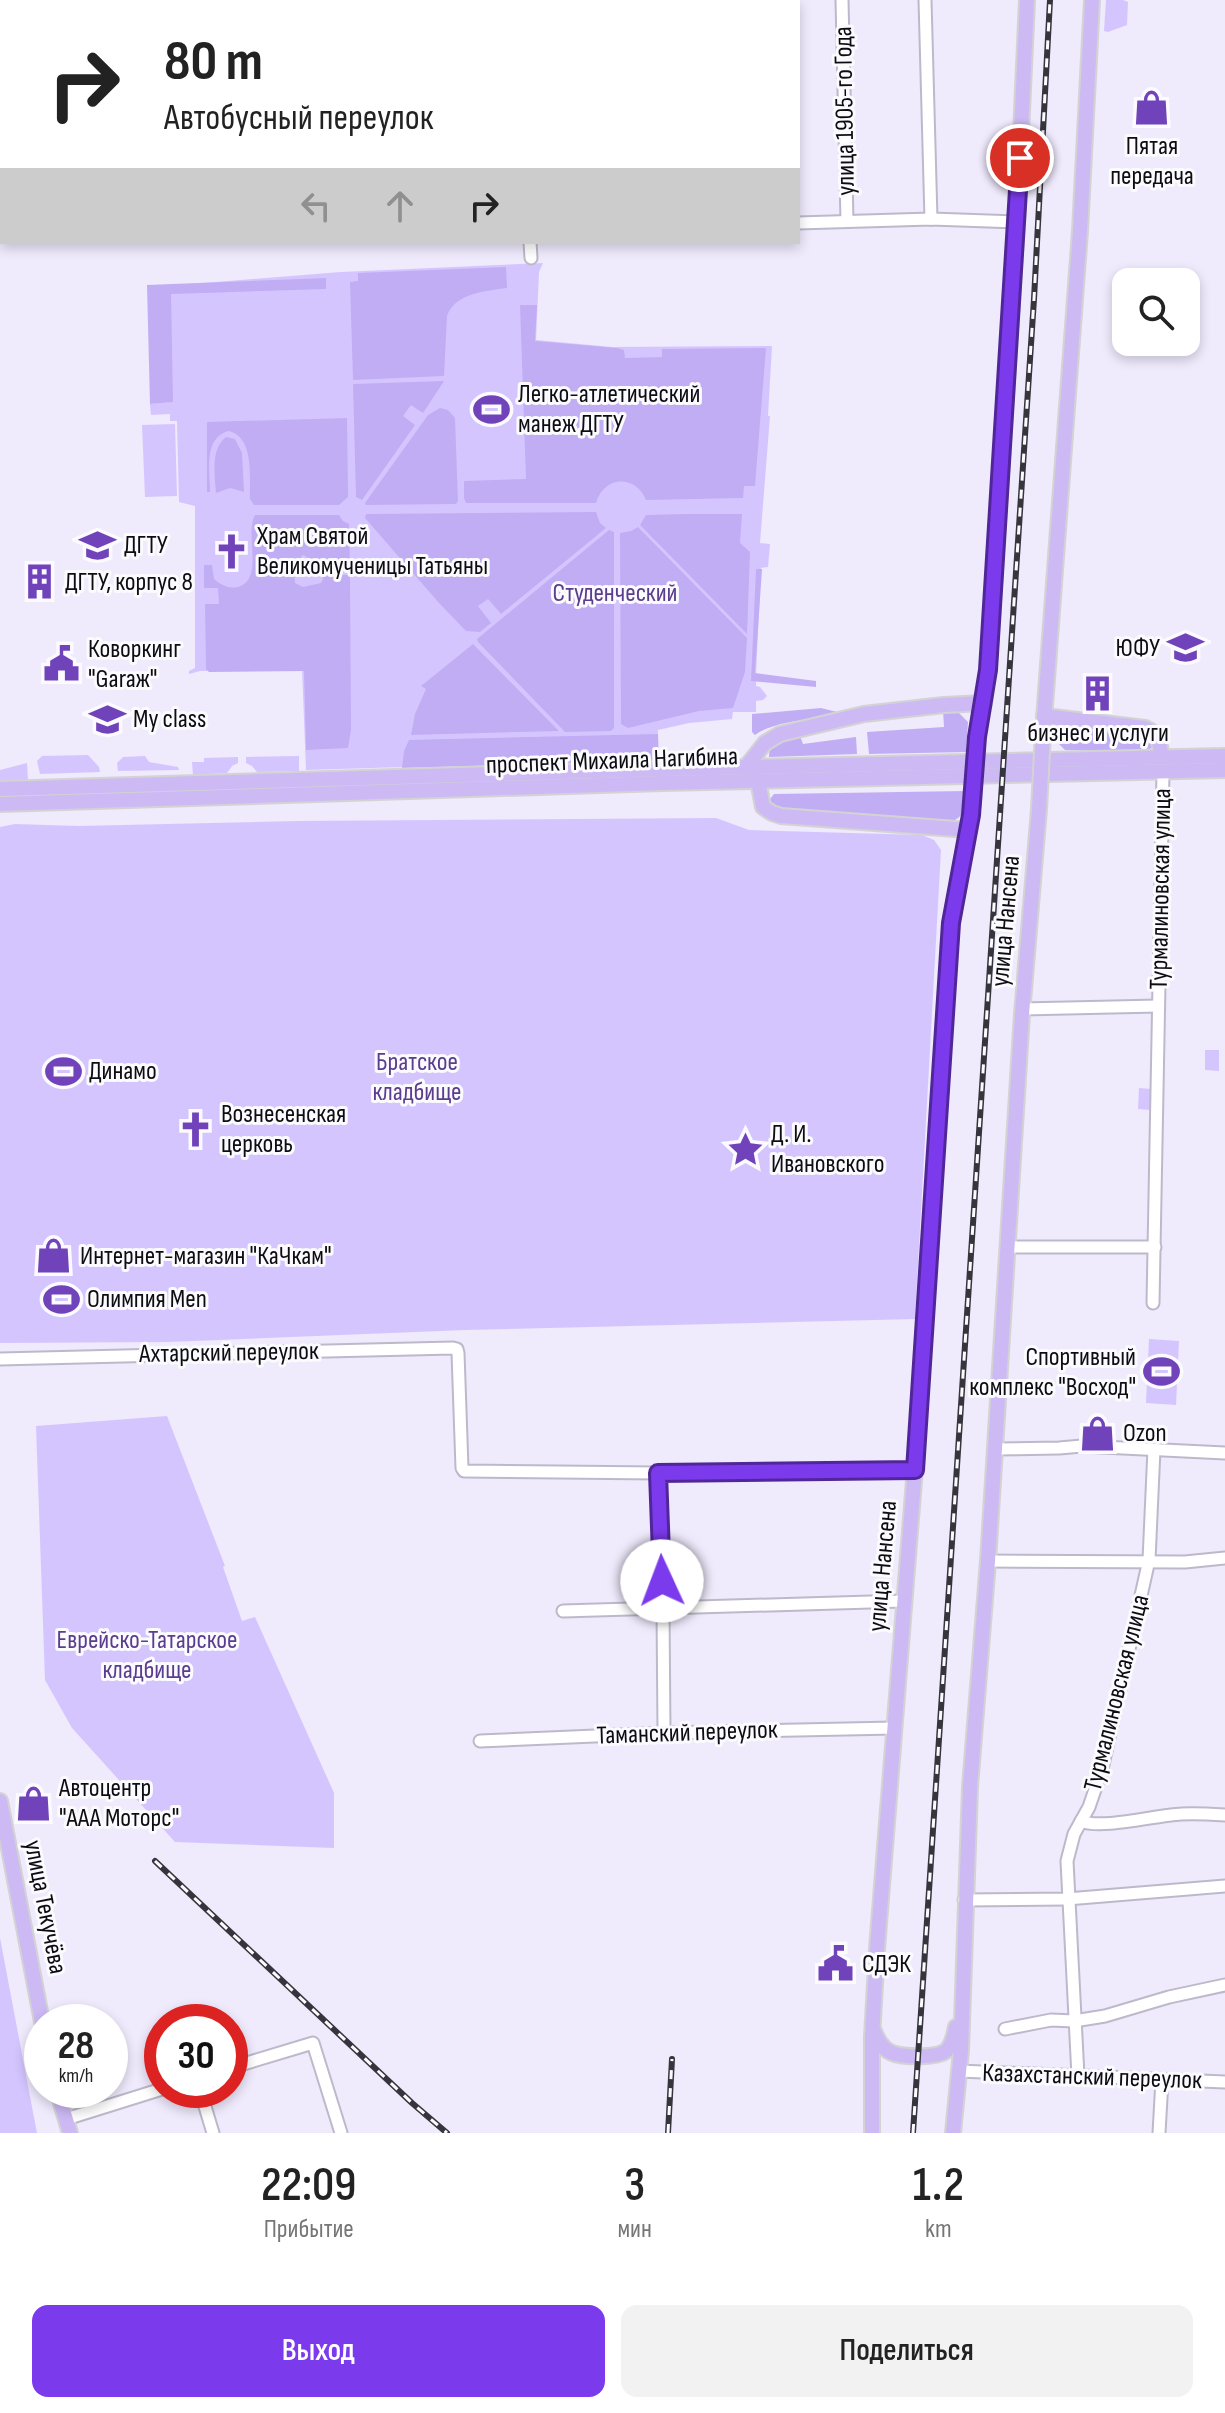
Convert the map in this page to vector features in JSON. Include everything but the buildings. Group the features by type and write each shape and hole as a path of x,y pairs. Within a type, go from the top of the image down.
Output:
{"main road":[{"name":"улица Нансена","path":"872,2133 873,2026 915,1470 951,923 973,803 977,735 988,670 1017,222 1027,0"},
{"name":"улица Нансена","path":"953,2133 959,2071 970,1787 988,1561 1022,1009 1078,260 1092,0"},
{"path":"955,704 972,694 988,670"},
{"path":"746,767 768,740 780,734 864,714 984,703"},
{"path":"955,704 969,712 977,735"},
{"path":"1044,716 1145,728 1160,739 1162,765"},
{"path":"760,750 762,760 768,766"},
{"name":"проспект Михаила Нагибина","path":"0,804 1082,772 1225,756"},
{"name":"проспект Михаила Нагибина","path":"0,789 768,766 1162,765 1225,770"},
{"path":"758,781 763,807 781,816 969,830"},
{"name":"улица Текучёва","path":"0,1801 39,2004"},
{"path":"873,2026 878,2042 895,2054 936,2056 951,2046 962,2007"},
{"path":"873,2088 879,2068 895,2054"},
{"path":"936,2056 949,2064 953,2072 956,2102"}],"street":[{"name":"улица 1905-го Года","path":"842,0 847,221"},
{"path":"925,0 931,219"},
{"path":"800,223 931,219 1017,222"},
{"path":"530,244 531,258"},
{"name":"Турмалиновская улица","path":"1153,1303 1162,765"},
{"name":"Турмалиновская улица","path":"1022,1009 1158,1006"},
{"path":"1007,1247 1155,1247"},
{"name":"Ахтарский переулок","path":"0,1359 457,1349 464,1471 658,1473"},
{"path":"994,1449 1082,1446 1225,1453"},
{"name":"Турмалиновская улица","path":"1078,2076 1067,1861 1074,1834 1089,1807 1102,1769 1149,1560 1154,1449"},
{"path":"664,1733 658,1473 915,1470"},
{"path":"988,1561 1185,1562 1225,1558"},
{"path":"563,1611 904,1601"},
{"name":"Таманский переулок","path":"480,1741 894,1728"},
{"path":"1081,1821 1087,1824 1181,1814 1225,1815"},
{"path":"964,1900 1067,1899 1225,1886"},
{"path":"1005,2029 1127,2011 1169,1997 1225,1985"},
{"path":"248,2063 313,2043 341,2133"},
{"name":"Казахстанский переулок","path":"959,2071 1225,2082"},
{"path":"1159,2133 1162,2080"},
{"path":"68,2126 144,2096"},
{"path":"205,2108 213,2133"}],"green space":[{"path":"1106,0 1128,2 1127,25 1104,31"},
{"name":"Студенческий","path":"543,263 539,272 536,340 612,347 772,346 760,543 770,544 768,567 761,568 756,674 756,686 767,696 756,701 756,712 733,712 732,719 658,730 658,759 306,770 302,669 200,671 189,674 195,668 195,506 179,502 177,421 170,421 170,414 151,415 150,404 170,402 167,286 341,272"},
{"path":"175,424 177,496 145,497 142,425"},
{"path":"88,755 100,772 40,774 37,761 42,756"},
{"path":"145,756 149,762 178,767 179,770 118,771 117,763 123,757"},
{"path":"299,756 299,771 257,772 246,763 246,757"},
{"path":"238,757 238,763 227,773 193,775 192,762 204,762 204,758"},
{"path":"27,763 28,780 0,782 0,770"},
{"name":"Братское кладбище","path":"716,818 749,830 922,835 934,840 941,850 915,1319 465,1330 169,1342 0,1343 0,827 15,824 78,826"},
{"path":"1205,1050 1219,1050 1219,1071 1205,1070"},
{"path":"1139,1088 1151,1089 1151,1110 1138,1109"},
{"name":"Спортивный комплекс \"Восход\"","path":"1149,1339 1179,1341 1176,1405 1146,1403"},
{"name":"Еврейско-Татарское кладбище","path":"167,1416 225,1566 242,1621 255,1617 334,1793 334,1848 175,1842 72,1728 45,1680 36,1426"},
{"path":"0,1938 24,2065 24,2108 32,2108 37,2133 0,2133"}],"shaded area":[{"path":"506,267 507,288 472,294 451,308 447,316 444,376 353,380 350,282 358,281 358,273"},
{"path":"326,278 326,289 171,294 173,402 150,404 147,285"},
{"path":"520,305 537,305 535,341 617,348 624,350 625,358 662,357 662,349 766,348 755,486 744,486 743,498 646,500 635,486 620,482 606,487 596,503 466,503 464,481 526,479"},
{"path":"444,381 423,413 411,405 403,416 415,425 362,500 356,497 353,384"},
{"path":"440,408 448,410 455,418 456,504 366,505 428,415"},
{"path":"347,418 348,497 339,505 254,505 250,499 247,450 237,435 229,431 215,440 212,448 210,492 207,492 207,422"},
{"path":"226,437 235,439 242,453 244,492 230,488 216,493 216,455"},
{"path":"596,512 600,523 606,528 501,614 488,599 478,606 491,623 480,632 466,631 365,518 366,514"},
{"path":"742,514 740,543 750,552 747,634 640,525 646,515"},
{"path":"255,515 339,515 349,524 350,572 332,572 303,555 294,566 295,583 303,587 321,583 321,569 332,575 350,575 351,730 348,748 306,750 304,671 209,672 206,669 205,604 219,604 218,588 204,588 204,565 212,565 214,579 225,586 238,587 246,582 252,566 252,523"},
{"path":"638,527 747,638 745,672 733,708 699,711 628,728 621,724 620,533"},
{"path":"609,530 614,532 614,728 611,731 565,732 477,639"},
{"path":"756,569 762,569 755,673 816,681 816,687 751,681"},
{"path":"473,644 558,731 411,735 415,714 426,689 421,686"},
{"path":"821,708 837,712 784,723 755,735 752,732 752,714"},
{"path":"943,710 959,713 968,722 966,752 869,754 867,732 944,727"},
{"path":"1065,724 1150,735 1154,747 1143,752 1065,750 1055,734"},
{"path":"658,734 659,761 402,768 409,740"},
{"path":"800,736 803,744 856,737 857,754 769,757 775,743"},
{"path":"965,791 963,812 946,824 778,812 771,807 770,799 774,794"}],"railway":[{"path":"913,2133 1034,299 1050,0"},
{"path":"155,1861 447,2133"},
{"path":"668,2133 672,2059"}],"place":[{"name":"Пятая передача","path":"1152,107"},
{"name":"Легко-атлетический манеж ДГТУ","path":"492,409"},
{"name":"ДГТУ","path":"98,545"},
{"name":"Храм Святой Великомученицы Татьяны","path":"231,551"},
{"name":"ДГТУ, корпус 8","path":"39,582"},
{"name":"ЮФУ","path":"1186,648"},
{"name":"Коворкинг \"Gаraж\"","path":"62,664"},
{"name":"бизнес и услуги","path":"1098,694"},
{"name":"My class","path":"107,719"},
{"name":"Динамо","path":"63,1071"},
{"name":"Вознесенская церковь","path":"195,1129"},
{"name":"Д. И. Ивановского","path":"745,1149"},
{"name":"Интернет-магазин \"КаЧкам\"","path":"54,1256"},
{"name":"Олимпия Men","path":"61,1299"},
{"name":"Спортивный комплекс \"Восход\"","path":"1162,1372"},
{"name":"Ozon","path":"1097,1433"},
{"name":"Автоцентр \"ААА Моторс\"","path":"33,1803"},
{"name":"СДЭК","path":"836,1964"}],"route":[{"path":"662,1581 658,1473 915,1470 951,923 969,830 977,737 988,670 1020,158"}]}
